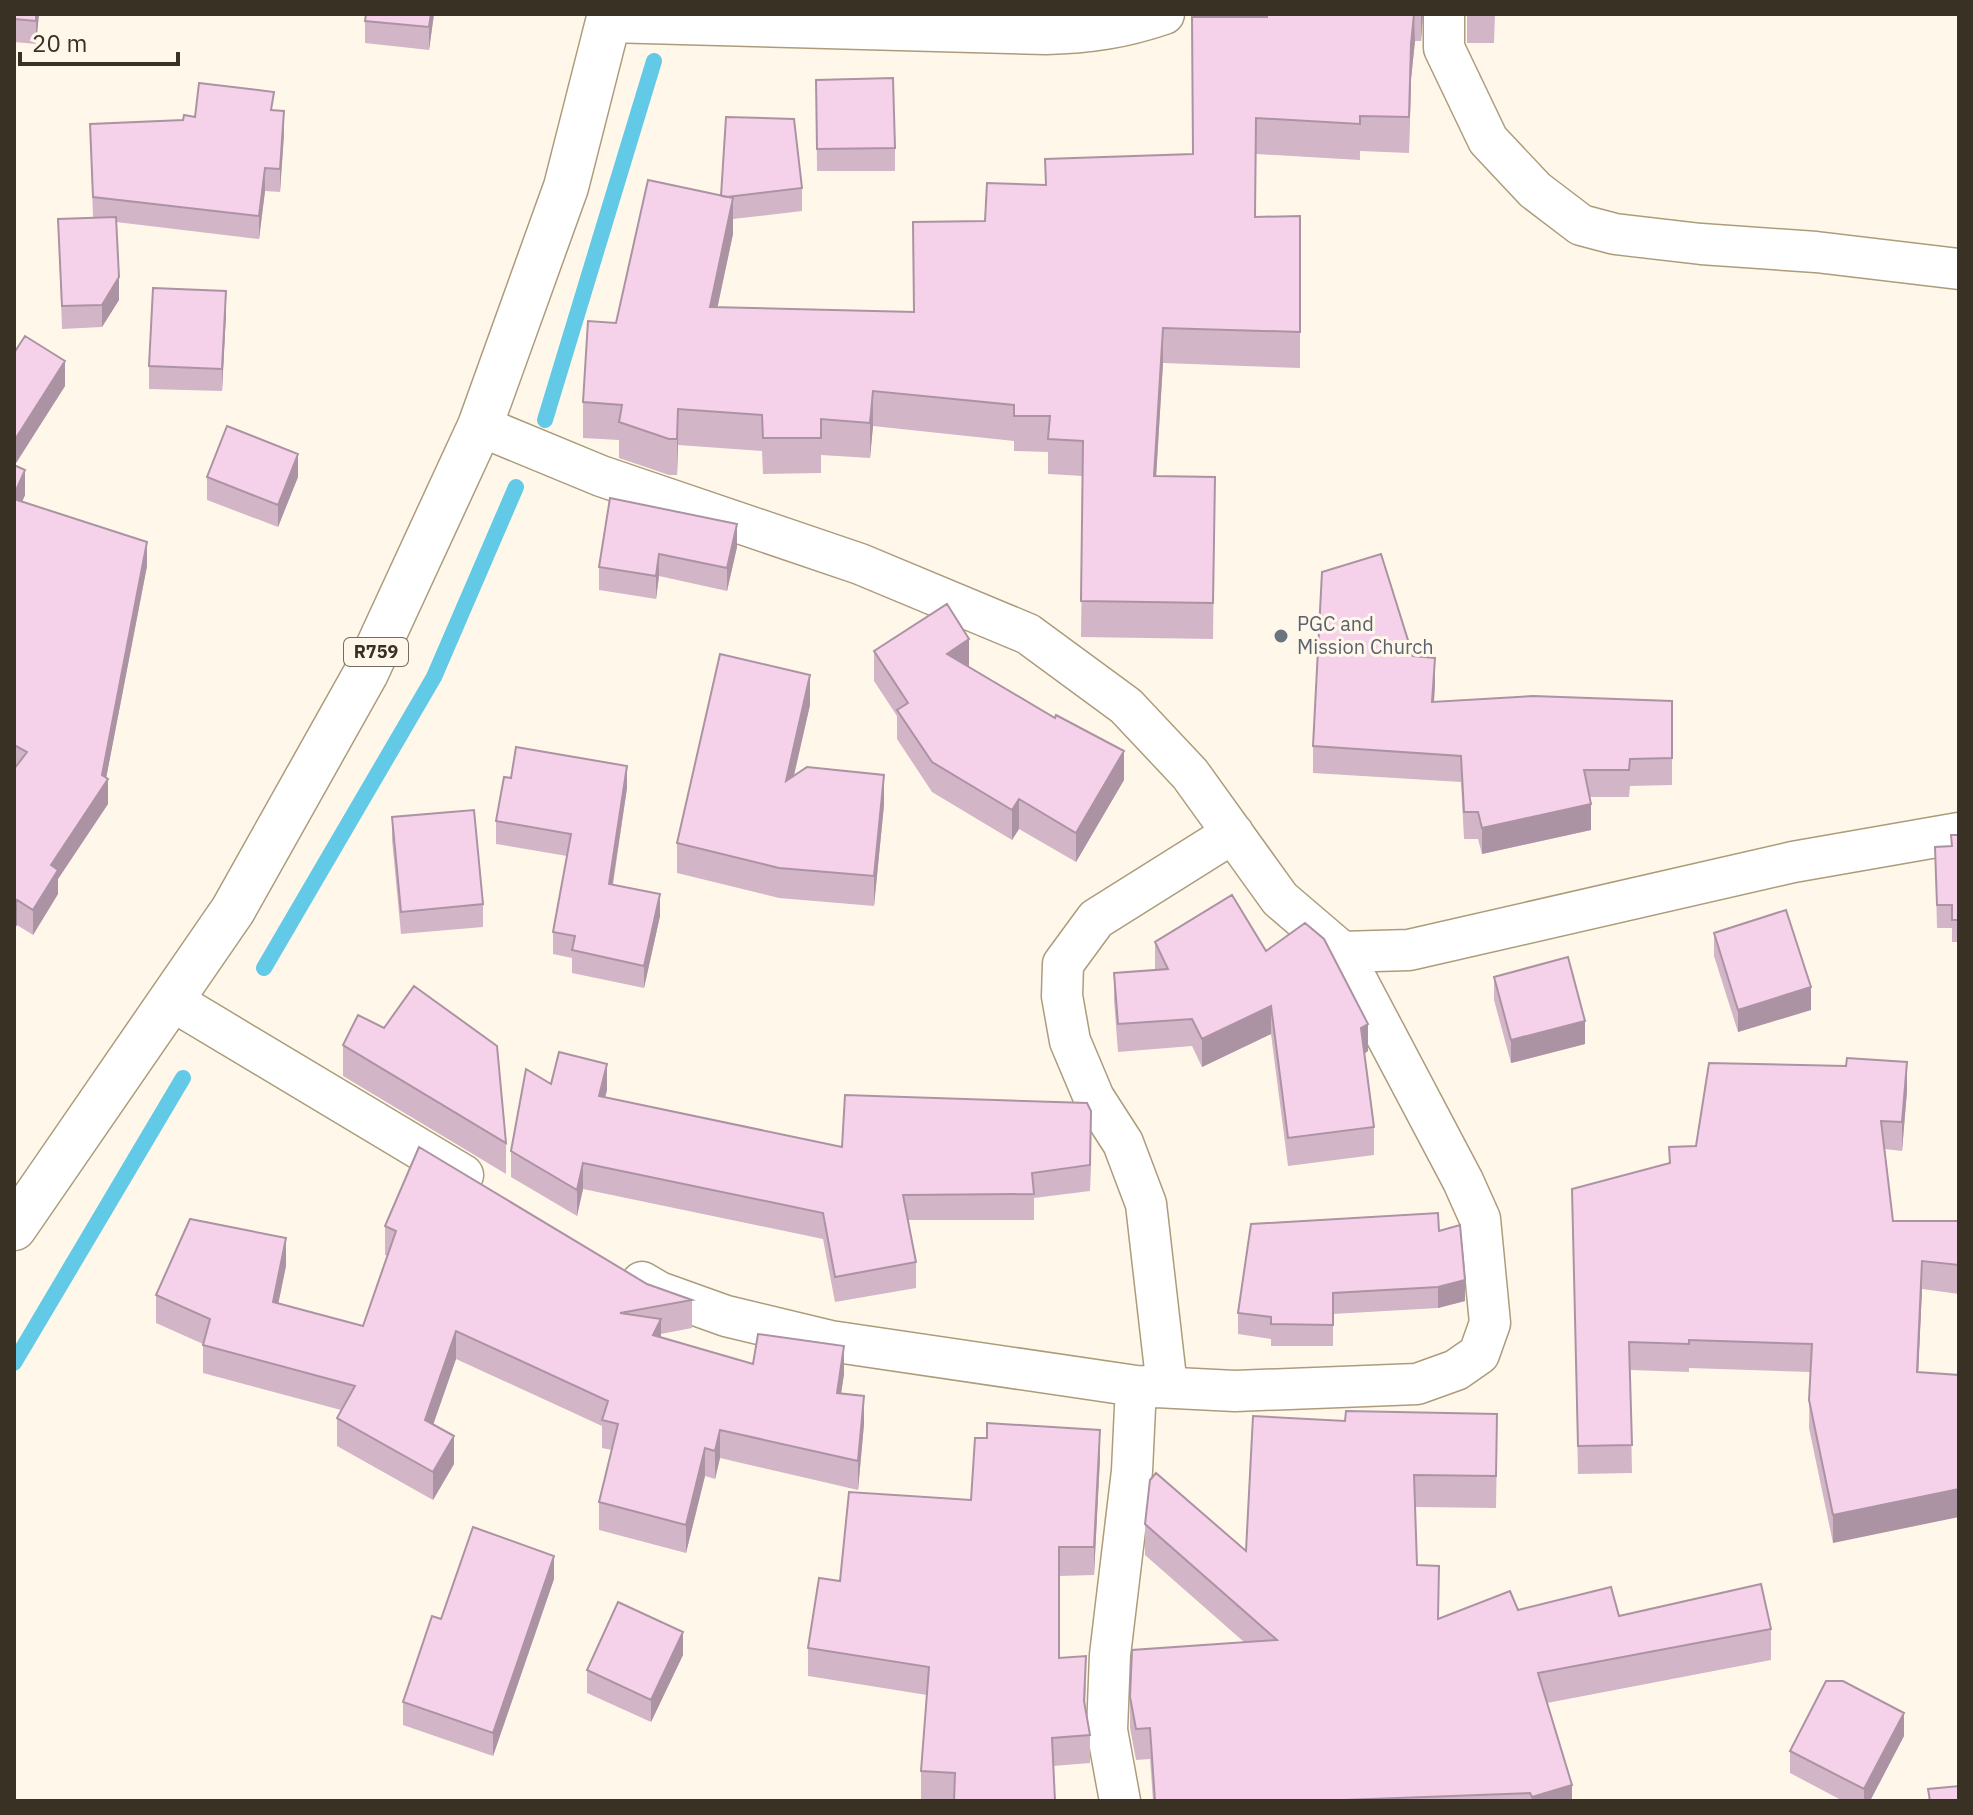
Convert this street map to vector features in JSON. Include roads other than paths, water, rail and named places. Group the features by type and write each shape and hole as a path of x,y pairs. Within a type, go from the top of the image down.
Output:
{"main road":[{"name":"R759","path":"14,1228 233,910 366,673 480,426 566,187 609,18"}],"street":[{"path":"609,18 1046,34 1090,33 1132,25 1164,14"},
{"path":"1444,14 1444,48 1488,140 1535,190 1581,225 1615,234 1687,243 1816,252 1959,269"},
{"path":"480,426 601,476 860,564 1028,634 1126,706 1190,774 1280,899 1342,952 1480,1219 1490,1323 1479,1354 1456,1370 1417,1384 1235,1391 1152,1387 830,1341 726,1316 659,1292 605,1260"},
{"path":"1120,1801 1107,1730 1110,1655 1132,1471 1152,1387 1146,1204 1123,1143 1094,1098 1070,1041 1062,996 1063,964 1096,919 1233,833"},
{"path":"1342,952 1409,950 1793,862 1959,833"},
{"path":"171,1000 497,1195"}],"waterway":[{"path":"545,420 654,61"},
{"path":"264,968 434,677 516,487"},
{"path":"14,1363 183,1078"}],"place":[{"name":"PGC and Mission Church","path":"1281,636"}]}
